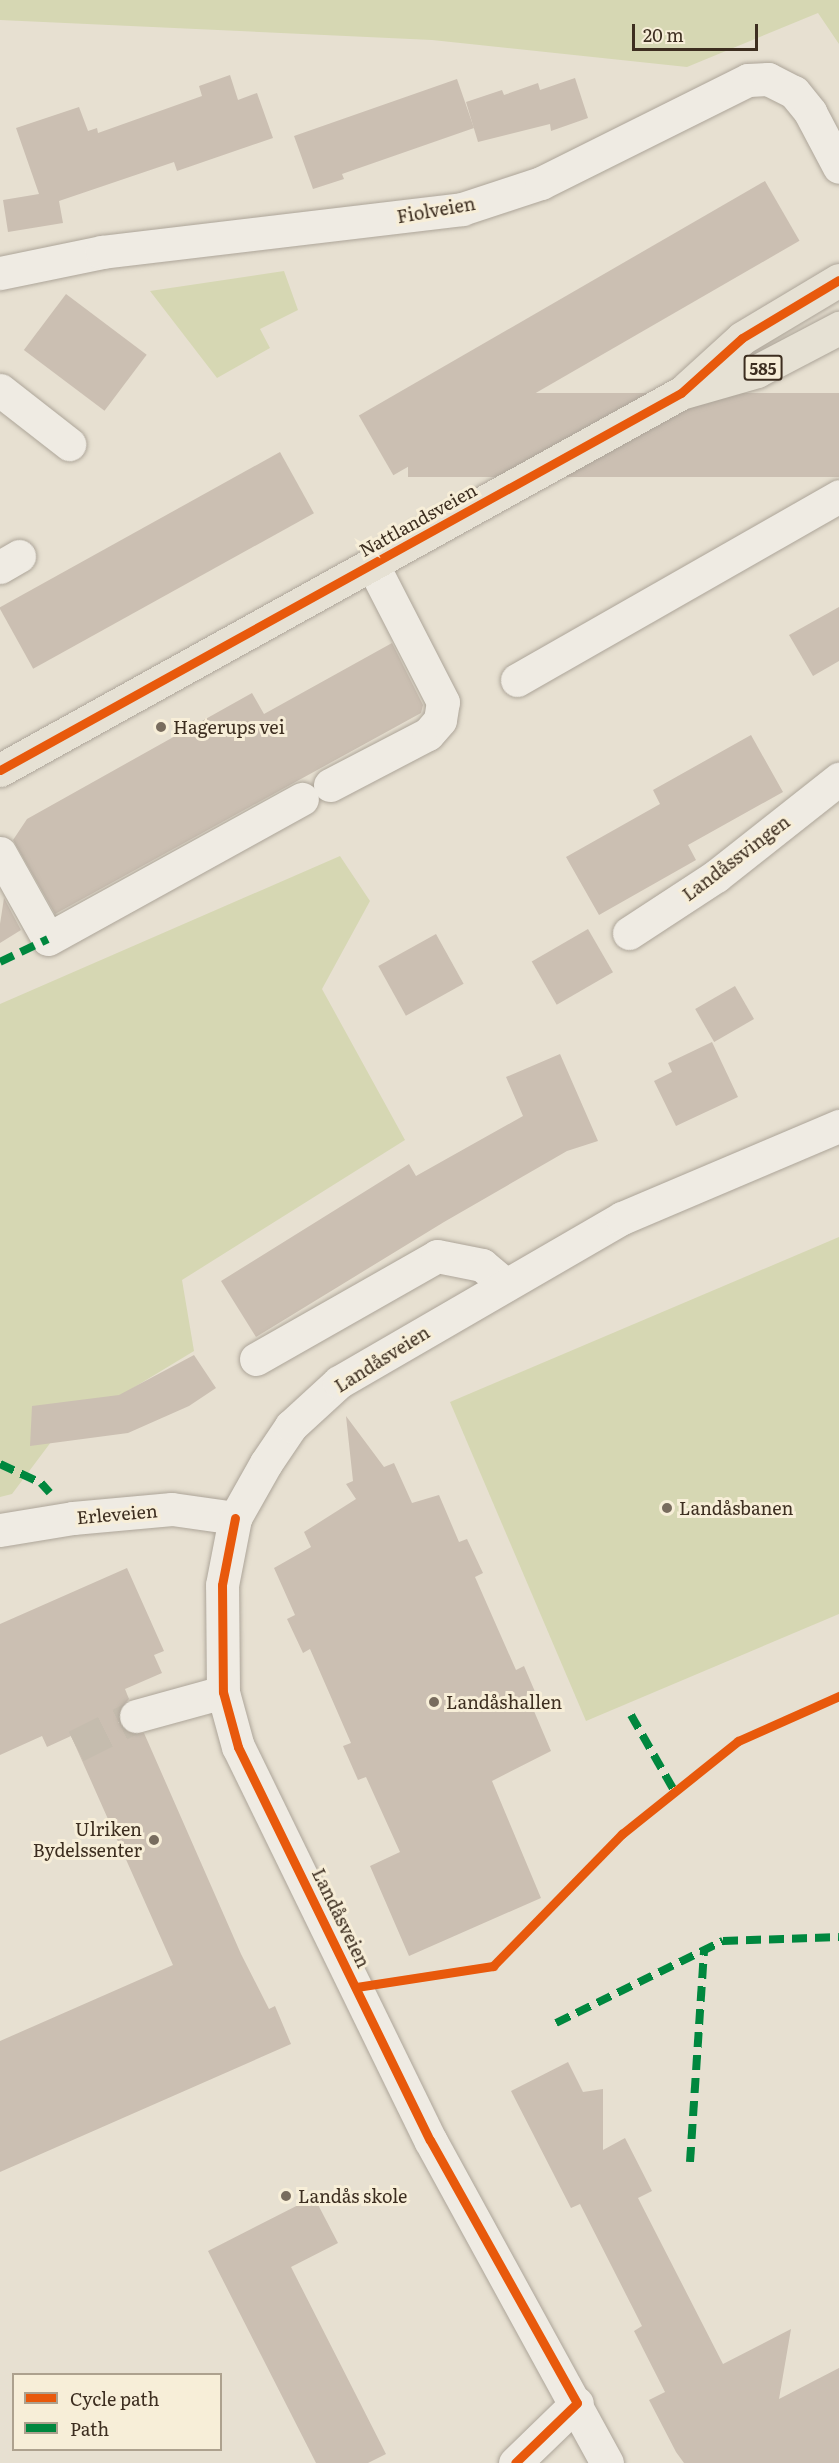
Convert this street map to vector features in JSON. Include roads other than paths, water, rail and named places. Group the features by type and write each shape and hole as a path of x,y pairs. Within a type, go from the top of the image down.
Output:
{"main road":[{"name":"Nattlandsveien","path":"681,393 742,338 839,280"},
{"name":"Nattlandsveien","path":"0,770 681,393 758,371 839,328"}],"street":[{"name":"Fiolveien","path":"0,273 102,252 462,209 541,183 748,80 768,79 794,92 810,112 839,166"},
{"path":"0,390 69,444"},
{"path":"517,680 839,496"},
{"name":"Nattlandsveien","path":"0,853 48,939 316,792 428,734 440,720 443,702 372,564"},
{"name":"Landåssvingen","path":"629,933 717,876 839,779"},
{"name":"Landåsveien","path":"607,2463 577,2403 430,2140 238,1747 223,1692 222,1585 235,1518 291,1426 339,1382 622,1218 839,1126"},
{"path":"256,1359 437,1256 482,1265 506,1286"},
{"name":"Erleveien","path":"0,1530 73,1518 172,1509 235,1518"},
{"path":"136,1716 223,1692"},
{"path":"515,2463 577,2403"}],"tunnel":[{"path":"76,1746 136,1716"}],"place":[{"name":"Hagerups vei","path":"161,727"},
{"name":"Landåsbanen","path":"667,1508"},
{"name":"Landåshallen","path":"434,1702"},
{"name":"Ulriken Bydelssenter","path":"154,1840"},
{"name":"Landås skole","path":"286,2196"}]}
